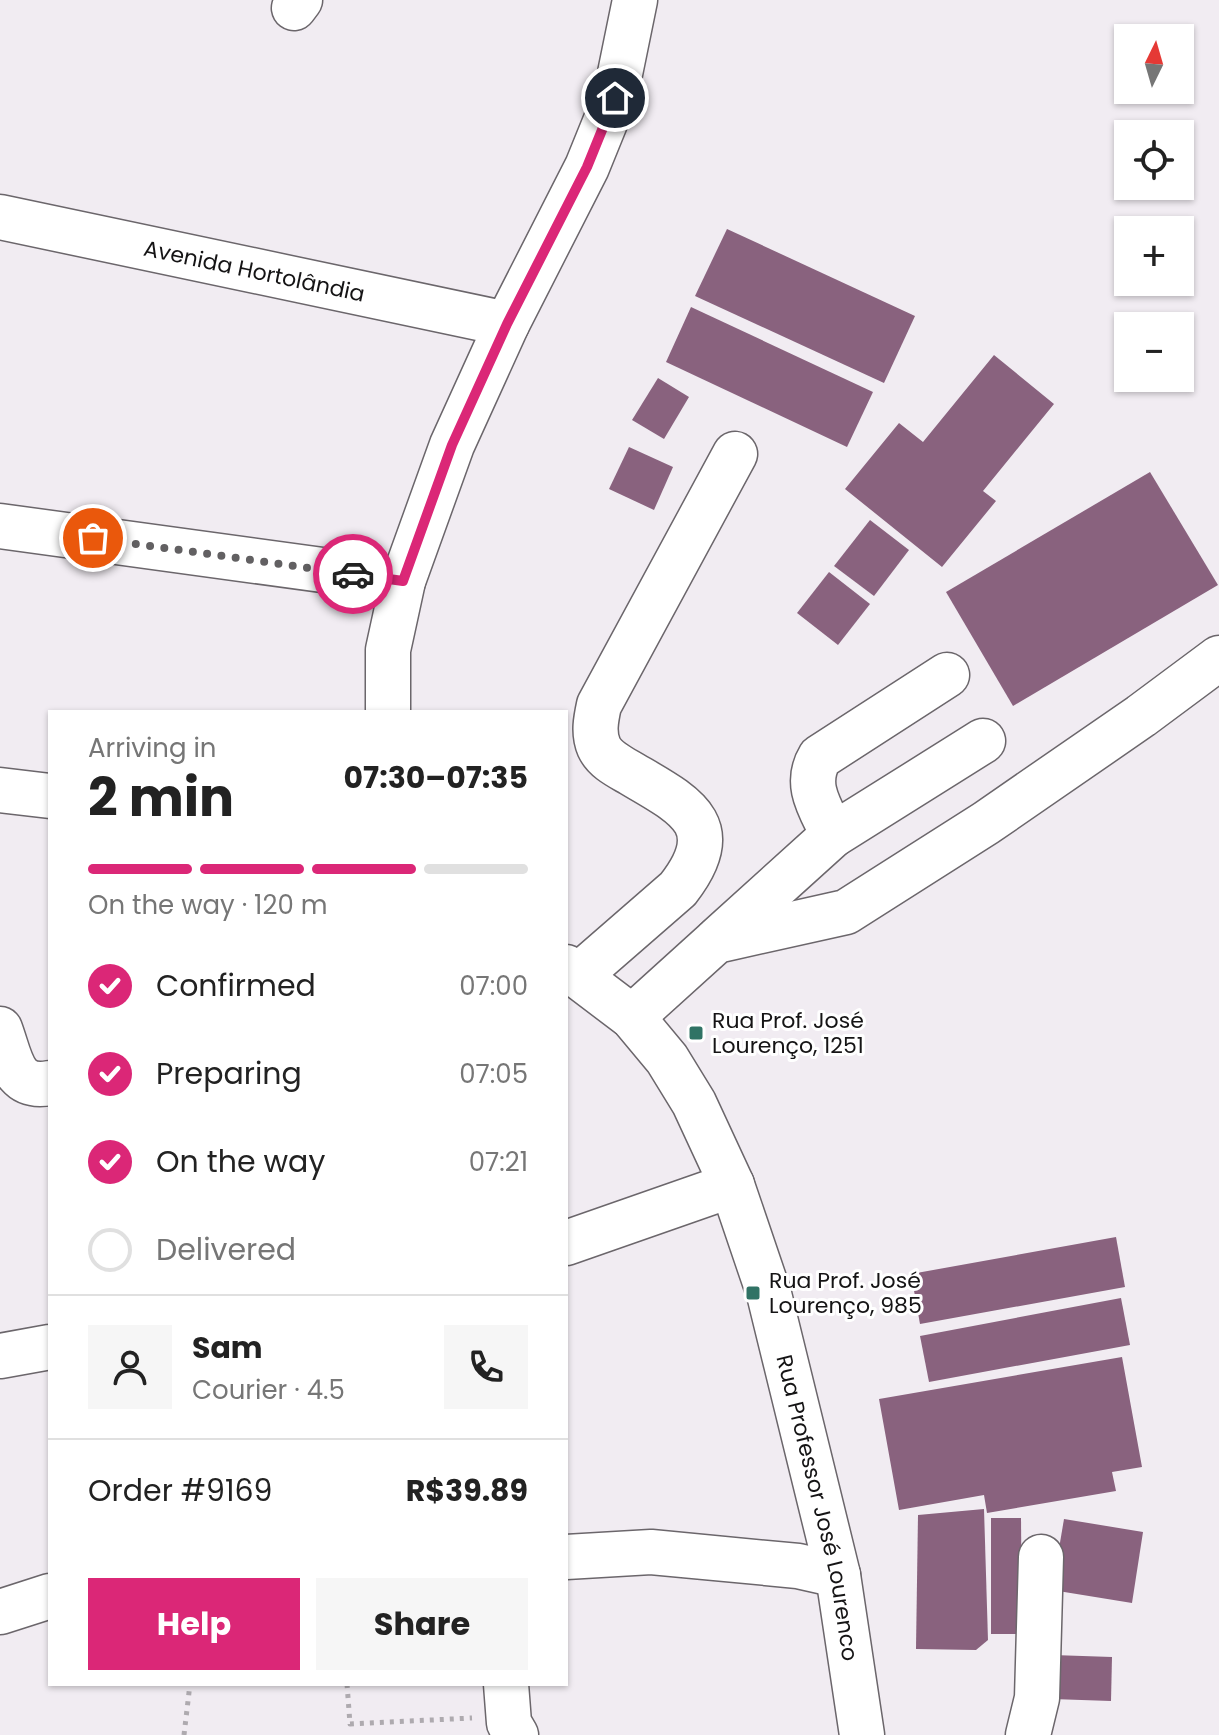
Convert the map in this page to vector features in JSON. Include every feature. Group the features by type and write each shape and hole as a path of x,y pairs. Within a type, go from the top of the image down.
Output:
{"street":[{"path":"388,710 388,650 403,581 452,445 507,324 587,167 615,98 635,0"},
{"name":"Avenida Hortolândia","path":"0,217 507,324"},
{"path":"572,972 678,889 698,855 700,832 691,813 677,800 612,763 600,749 595,729 599,705 735,454"},
{"path":"0,526 403,581"},
{"path":"716,941 846,912 986,823 1219,658"},
{"path":"833,835 811,780 820,757 947,675"},
{"path":"632,1017 833,835 983,741"},
{"path":"0,790 48,796"},
{"name":"Rua Professor José Lourenco","path":"572,972 632,1017 667,1059 694,1103 732,1185 769,1294 838,1575 862,1735"},
{"path":"0,1029 17,1075 35,1086 48,1083"},
{"path":"568,1242 732,1185"},
{"path":"0,1356 48,1347"},
{"path":"568,1557 651,1552 798,1566 838,1575"},
{"path":"1028,1735 1037,1698 1041,1557"},
{"path":"0,1612 48,1597"}],"path":[{"path":"184,1735 190,1686"},
{"path":"347,1686 350,1724 510,1711"}],"building":[{"path":"727,229 915,316 884,383 695,296"},
{"path":"691,307 873,392 847,447 666,362"},
{"path":"994,355 1054,404 983,491 996,501 942,567 845,489 899,423 923,442"},
{"path":"658,378 689,397 664,439 632,420"},
{"path":"629,447 673,467 654,510 609,489"},
{"path":"1150,472 1218,585 1013,706 946,592"},
{"path":"870,520 909,550 874,596 834,566"},
{"path":"829,572 870,604 838,645 797,613"},
{"path":"1116,1237 1125,1287 920,1324 911,1274"},
{"path":"1121,1298 1130,1345 929,1382 920,1336"},
{"path":"1122,1357 1142,1467 1112,1472 1116,1491 987,1513 984,1495 899,1510 879,1399"},
{"path":"984,1509 988,1640 976,1650 916,1649 918,1515"},
{"path":"991,1518 1021,1518 1022,1634 991,1634"},
{"path":"1064,1519 1143,1532 1132,1603 1052,1590"},
{"path":"1053,1655 1112,1657 1111,1701 1052,1699"}],"way so far":[{"path":"93,538 353,574"}],"place":[{"name":"Rua Prof. José Lourenço, 1251","path":"696,1033"},
{"name":"Rua Prof. José Lourenço, 985","path":"753,1293"}],"route":[{"path":"353,574 403,581 452,445 507,324 587,167 615,98"}]}
